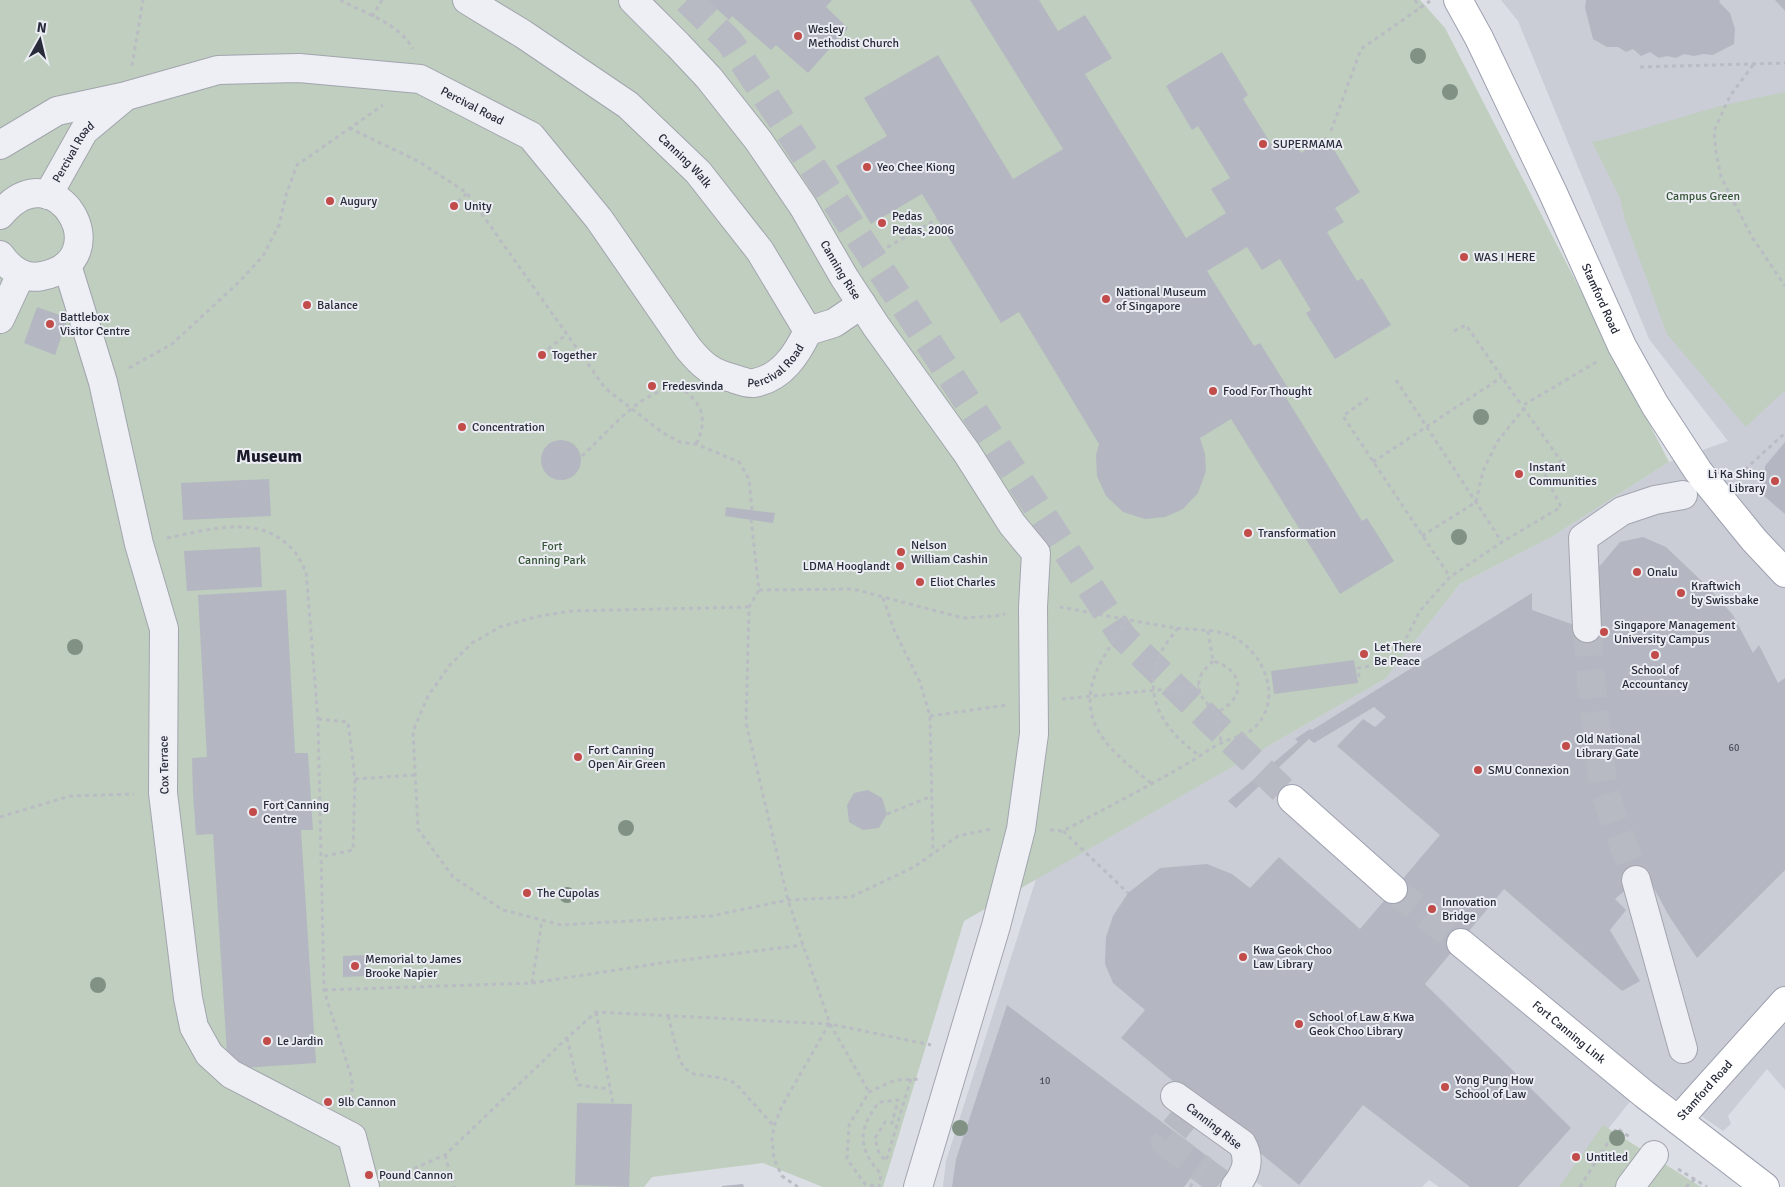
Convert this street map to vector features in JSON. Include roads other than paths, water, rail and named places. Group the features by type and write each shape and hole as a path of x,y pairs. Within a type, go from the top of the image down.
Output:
{"main road":[{"name":"Stamford Road","path":"1458,0 1479,38 1553,193 1622,346 1655,404 1698,471 1754,540 1785,573"},
{"path":"1292,799 1393,890"},
{"name":"Fort Canning Link","path":"1461,942 1678,1120"},
{"name":"Stamford Road","path":"1765,1187 1678,1120 1785,1001"}],"street":[{"name":"Canning Walk","path":"467,0 523,34 628,105 698,172 760,251 808,331"},
{"name":"Canning Rise","path":"633,0 678,44 709,78 758,140 803,206 844,277 876,326 967,454 1012,524 1036,553 1033,607 1034,734 1021,829 996,926 918,1187"},
{"name":"Percival Road","path":"48,195 84,130 126,96 218,70 299,68 420,79 531,136 599,219 701,364 718,374 753,383 771,377 787,365 799,349 808,331"},
{"path":"0,145 57,111 126,96"},
{"path":"0,215 9,204 21,197 34,193 48,195 62,202 72,212 78,225 79,240 75,254 67,265 53,274 37,277 21,274 9,266 0,255"},
{"name":"Cox Terrace","path":"67,265 103,382 139,544 164,629 164,793 188,998 194,1027 208,1054 231,1074 352,1137 376,1183"},
{"path":"0,319 21,274"},
{"path":"808,331 834,323 862,304"},
{"path":"1588,628 1583,538 1622,511 1655,500 1683,494"},
{"path":"1636,880 1683,1049"},
{"name":"Canning Rise","path":"1174,1096 1242,1144 1248,1157 1247,1166 1235,1187"},
{"path":"1630,1187 1654,1155"}],"tunnel":[{"path":"687,0 730,42 1123,637 1292,799"},
{"path":"1587,628 1593,702 1604,791 1636,880"},
{"path":"1393,889 1461,943"},
{"path":"1192,1108 1165,1142 1226,1187"}],"place":[{"name":"Wesley Methodist Church","path":"798,36"},
{"name":"SUPERMAMA","path":"1263,144"},
{"name":"Yeo Chee Kiong","path":"867,167"},
{"name":"Augury","path":"330,201"},
{"name":"Unity","path":"454,206"},
{"name":"Pedas Pedas, 2006","path":"882,223"},
{"name":"WAS I HERE","path":"1464,257"},
{"name":"National Museum of Singapore","path":"1106,299"},
{"name":"Balance","path":"307,305"},
{"name":"Battlebox Visitor Centre","path":"50,324"},
{"name":"Together","path":"542,355"},
{"name":"Fredesvinda","path":"652,386"},
{"name":"Food For Thought","path":"1213,391"},
{"name":"Concentration","path":"462,427"},
{"name":"Instant Communities","path":"1519,474"},
{"name":"Li Ka Shing Library","path":"1775,481"},
{"name":"Transformation","path":"1248,533"},
{"name":"Nelson William Cashin","path":"901,552"},
{"name":"LDMA Hooglandt","path":"900,566"},
{"name":"Onalu","path":"1637,572"},
{"name":"Eliot Charles","path":"920,582"},
{"name":"Kraftwich by Swissbake","path":"1681,593"},
{"name":"Singapore Management University Campus","path":"1604,632"},
{"name":"Let There Be Peace","path":"1364,654"},
{"name":"School of Accountancy","path":"1655,655"},
{"name":"Old National Library Gate","path":"1566,746"},
{"name":"Fort Canning Open Air Green","path":"578,757"},
{"name":"SMU Connexion","path":"1478,770"},
{"name":"Fort Canning Centre","path":"253,812"},
{"name":"The Cupolas","path":"527,893"},
{"name":"Innovation Bridge","path":"1432,909"},
{"name":"Kwa Geok Choo Law Library","path":"1243,957"},
{"name":"Memorial to James Brooke Napier","path":"355,966"},
{"name":"School of Law & Kwa Geok Choo Library","path":"1299,1024"},
{"name":"Le Jardin","path":"267,1041"},
{"name":"Yong Pung How School of Law","path":"1445,1087"},
{"name":"9lb Cannon","path":"328,1102"},
{"name":"Untitled","path":"1576,1157"},
{"name":"Pound Cannon","path":"369,1175"}],"district":[{"name":"Museum","path":"269,456"}],"park label":[{"name":"Campus Green","path":"1703,196"},
{"name":"Fort Canning Park","path":"552,553"}]}
